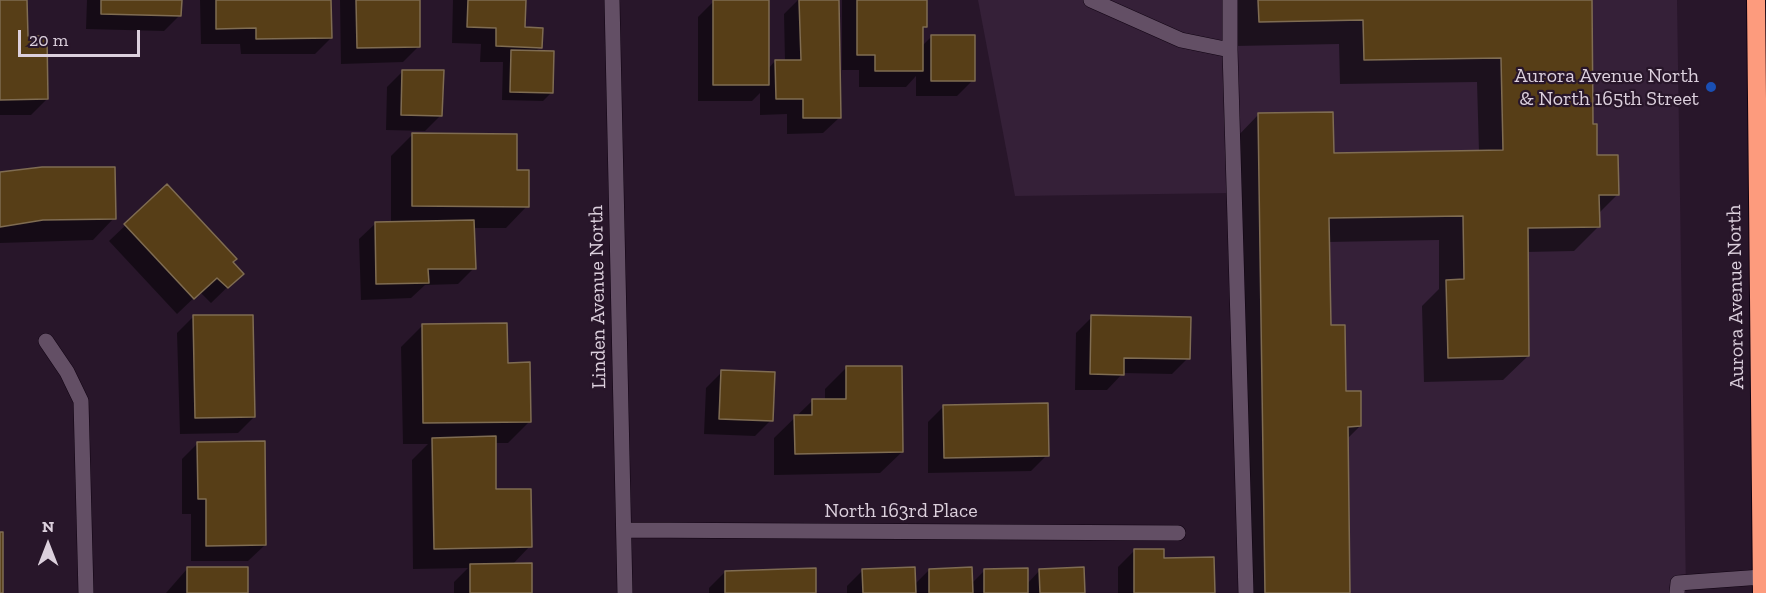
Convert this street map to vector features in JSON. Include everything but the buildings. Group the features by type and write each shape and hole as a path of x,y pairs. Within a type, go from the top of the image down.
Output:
{"highway":[{"name":"Aurora Avenue North","path":"1756,0 1762,585"}],"street":[{"name":"Linden Avenue North","path":"612,0 625,593"},
{"path":"1091,0 1181,40 1230,50"},
{"path":"1230,0 1246,593"},
{"path":"46,341 68,372 81,401 86,593"},
{"name":"North 163rd Place","path":"624,530 1178,533"},
{"path":"1677,593 1678,583 1762,585"}],"shaded area":[{"path":"978,0 1677,0 1686,593 1238,593 1232,193 1015,196"}],"place":[{"name":"Aurora Avenue North & North 165th Street","path":"1711,87"}]}
